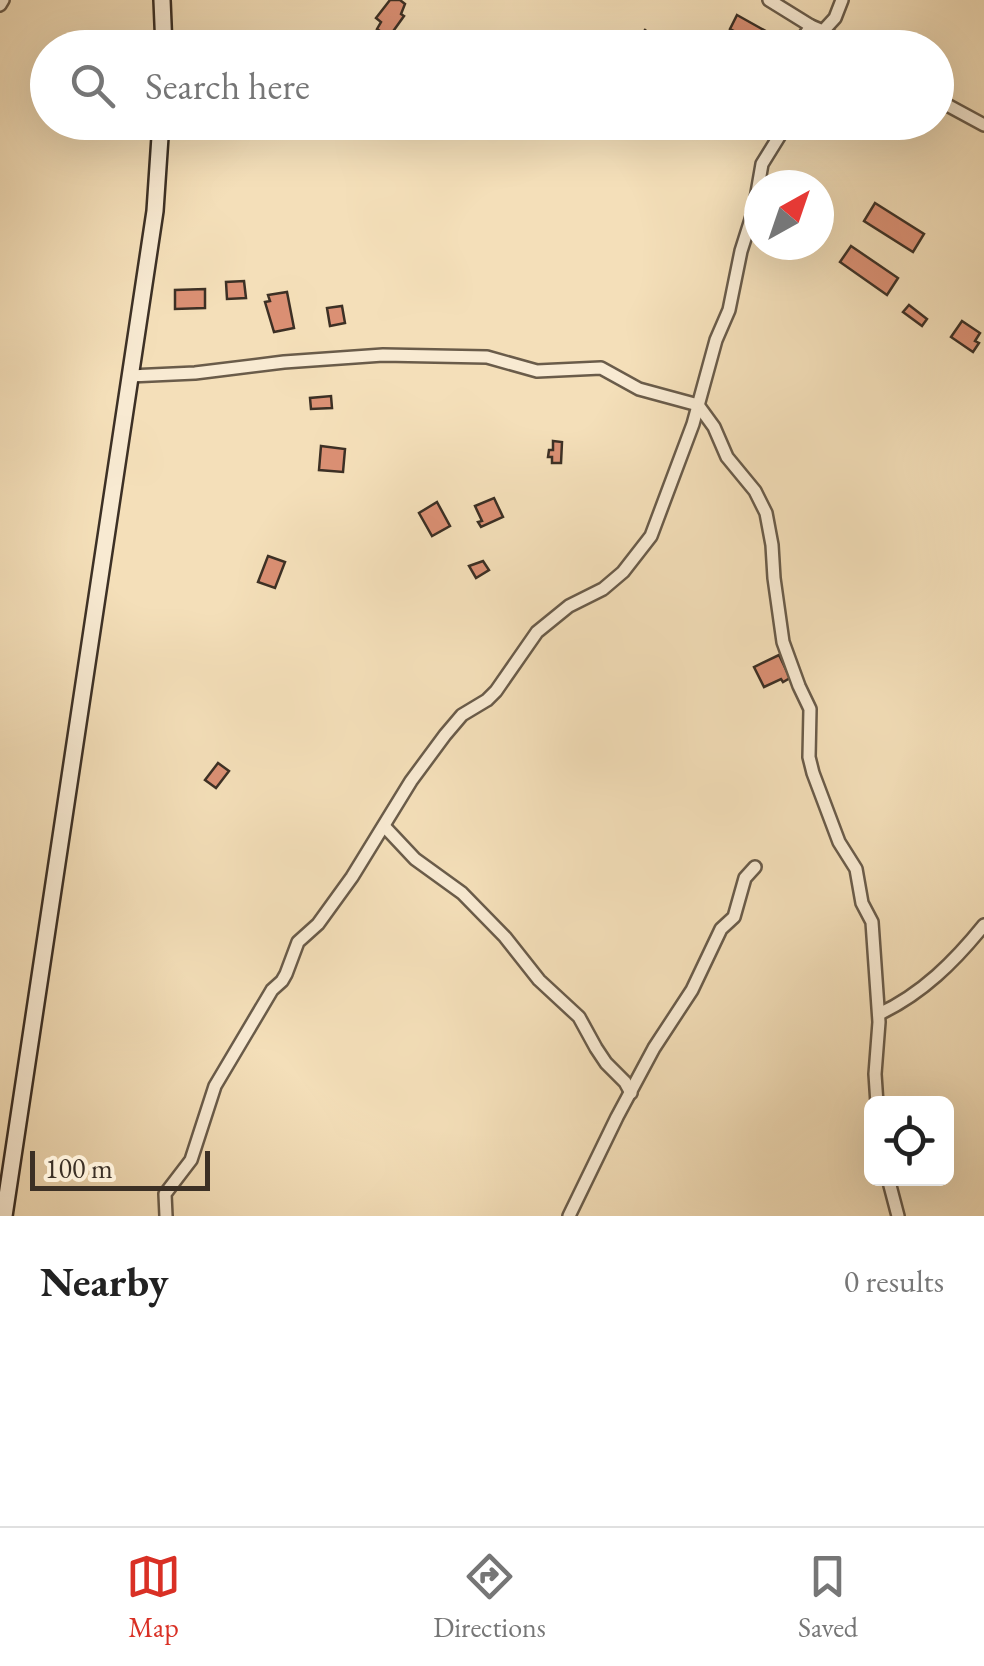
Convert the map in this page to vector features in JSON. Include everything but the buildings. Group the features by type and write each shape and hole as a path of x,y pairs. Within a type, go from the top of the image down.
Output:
{"street":[{"path":"162,0 163,30"},
{"path":"768,0 819,30"},
{"path":"816,28 835,18 842,0"},
{"path":"954,109 984,125"},
{"path":"4,1216 155,211 160,140"},
{"path":"166,1216 165,1194 191,1160 223,1069 272,990 282,981 298,942 318,924 411,781 462,715 496,691 536,632 569,606 604,589 651,536 734,290 762,164 777,140"},
{"path":"130,376 383,354 487,357 537,371 601,368 638,389 698,405 727,457 755,491 766,513 783,642 810,709 809,757 813,773 838,842 856,869 862,902 872,922 879,1014 877,1096"},
{"path":"384,826 415,858 462,892 505,937 538,980 579,1017 606,1063 631,1093"},
{"path":"569,1216 654,1048 692,990 721,929 734,917 745,878 755,867"},
{"path":"879,1014 916,993 961,954 984,925"},
{"path":"890,1186 898,1216"}]}
